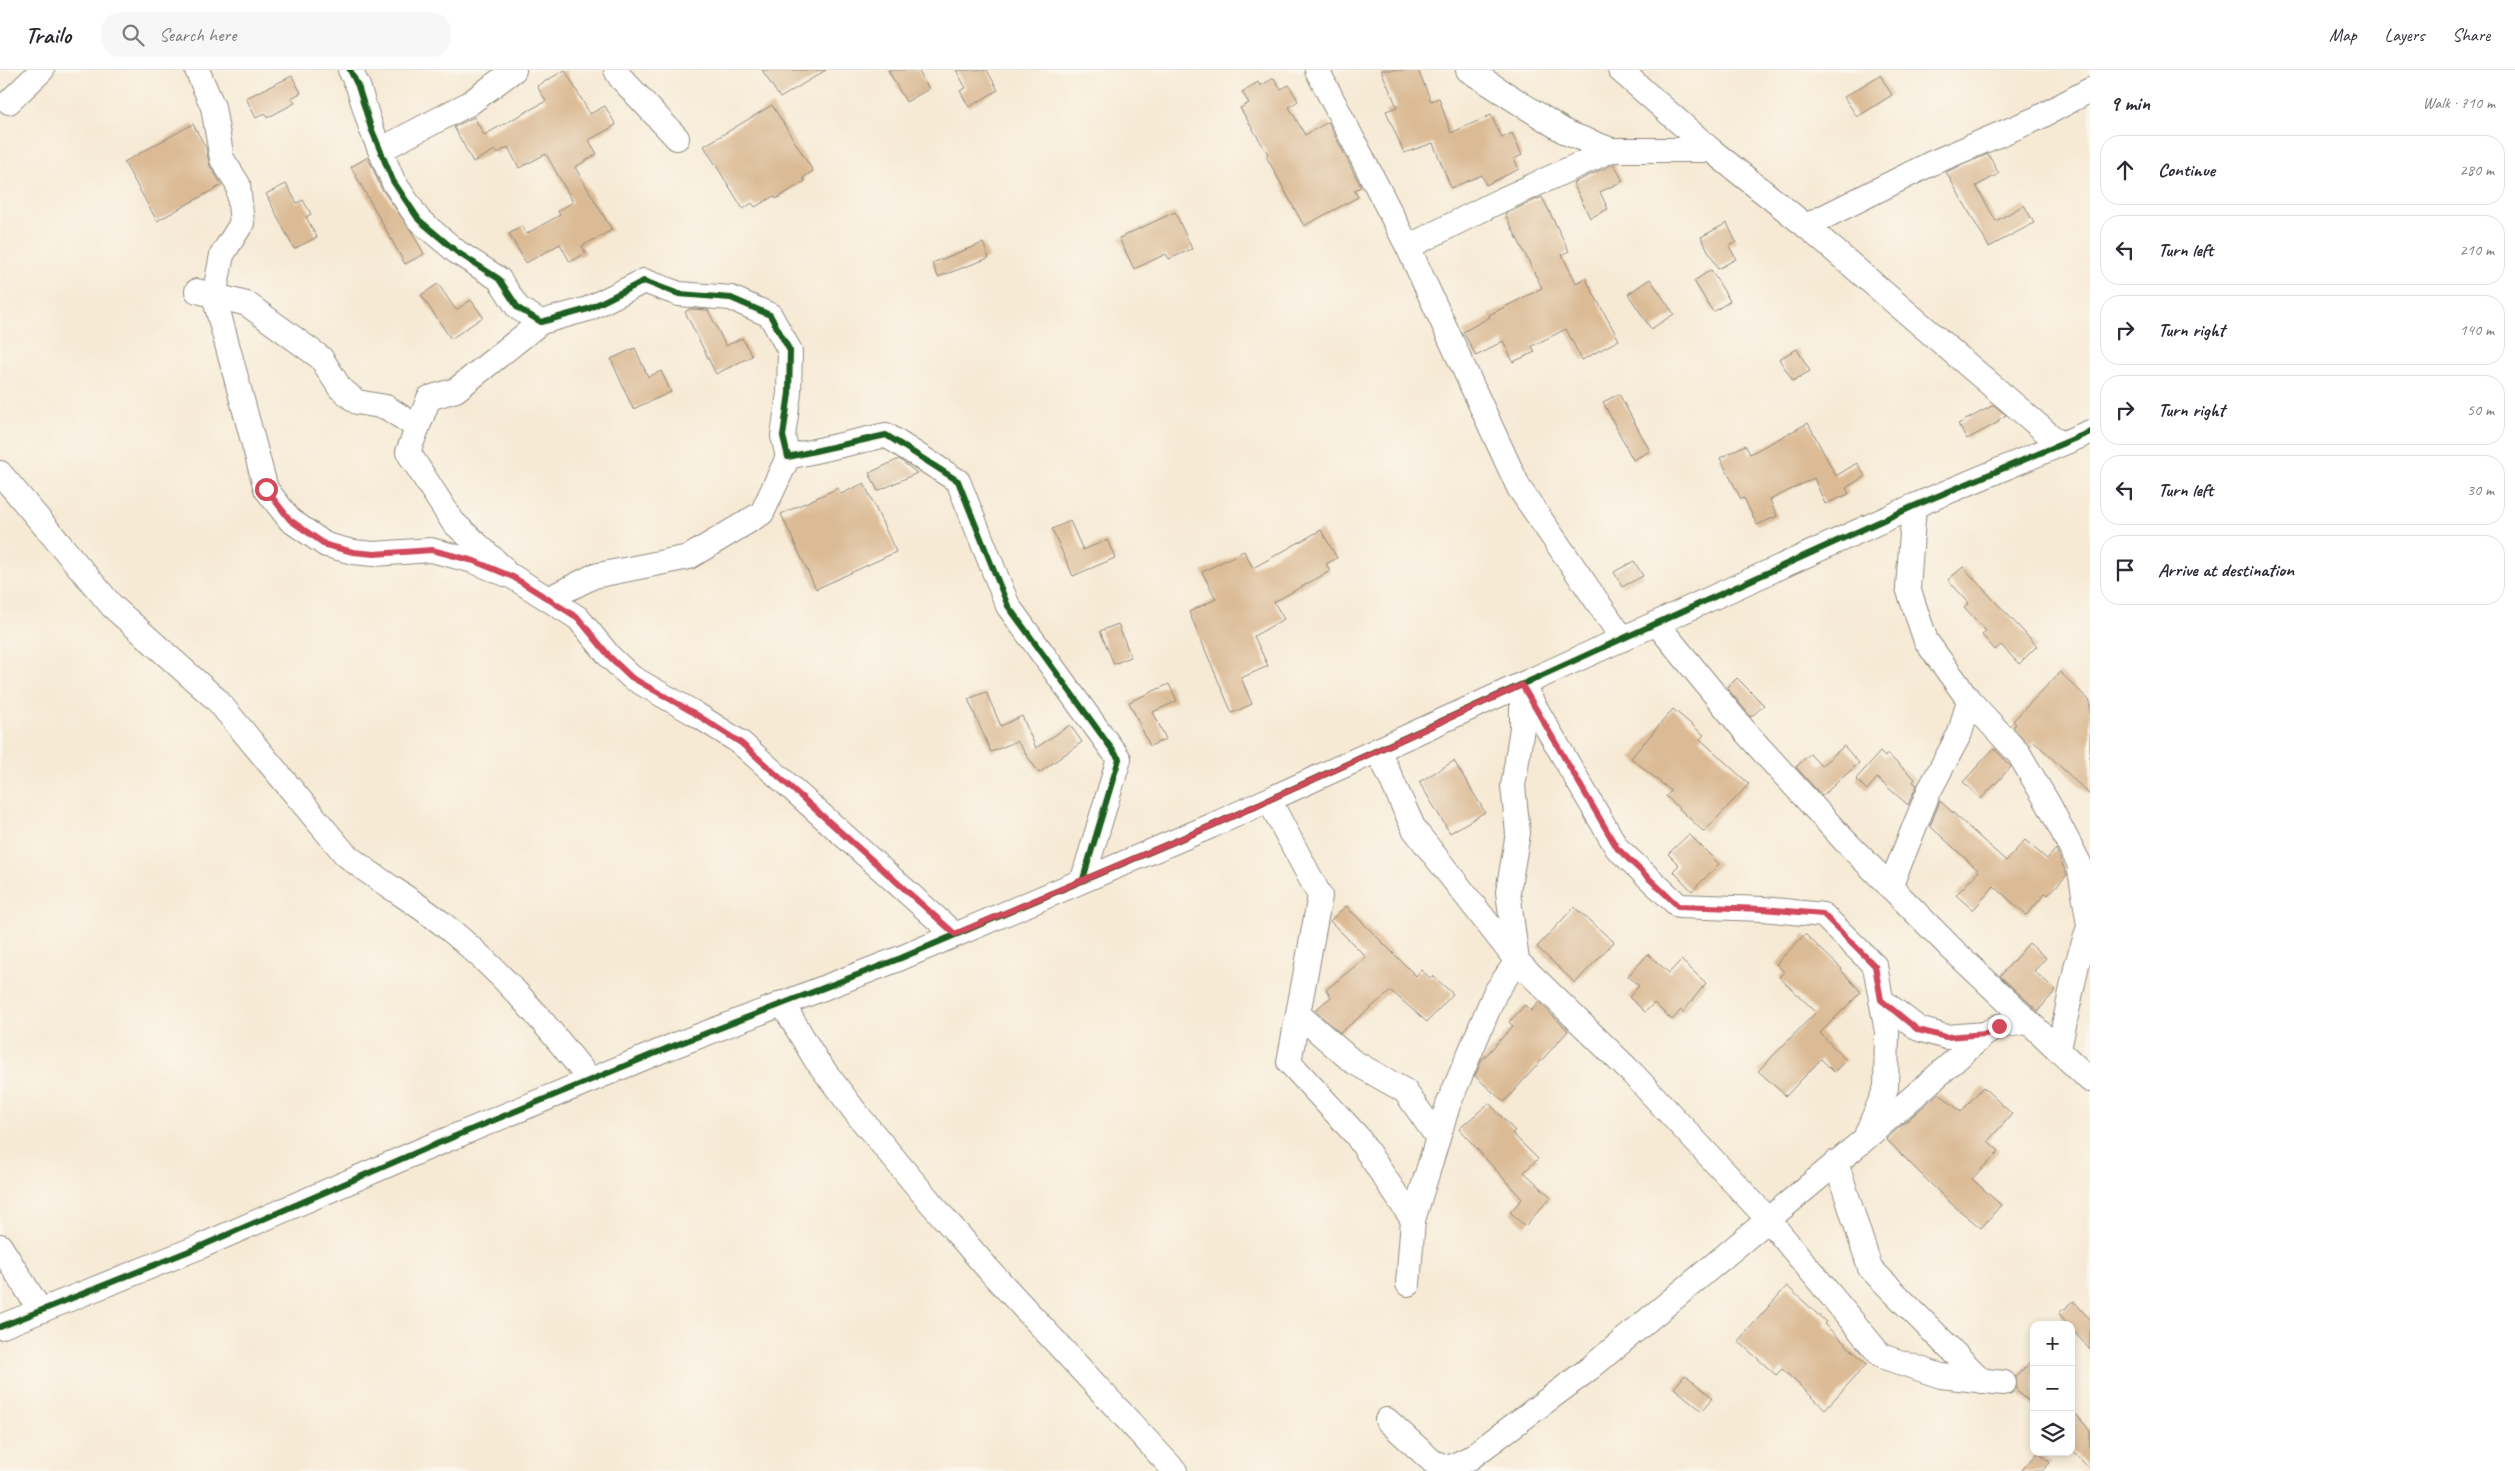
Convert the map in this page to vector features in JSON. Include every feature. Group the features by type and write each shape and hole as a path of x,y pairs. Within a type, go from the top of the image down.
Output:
{"street":[{"path":"9,102 42,70"},
{"path":"197,70 213,107 222,159 238,184 242,223 222,255 206,293 266,489 290,520 326,545 353,552 374,554 432,550 474,561 513,577 578,618 610,657 631,677 694,713 741,743 955,934"},
{"path":"350,70 358,86 371,128 393,181 419,220 457,252 499,279 518,308 541,322"},
{"path":"380,150 470,104 514,70"},
{"path":"616,70 620,77 677,138"},
{"path":"1317,70 1408,247 1519,488 1623,640"},
{"path":"1468,70 1567,134 1611,150 1711,150"},
{"path":"1620,70 1711,150 1806,226 2060,444"},
{"path":"1806,226 1932,163 2038,118 2090,90"},
{"path":"1408,247 1493,204 1611,150"},
{"path":"513,577 453,522 408,452 429,398 456,390 541,322 588,309 644,282 679,294 731,298 770,316 790,352 789,393 783,436 788,457 762,513 689,557 594,576 548,599"},
{"path":"206,293 247,304 321,358 340,388 357,402 386,407 417,427"},
{"path":"0,1328 199,1246 590,1080 782,1003 901,958 1269,800 1914,506 2090,432"},
{"path":"788,457 886,435 958,481 1008,606 1119,758 1083,879"},
{"path":"0,473 112,606 217,700 236,720 345,854 370,875 443,924 491,965 523,996 590,1080"},
{"path":"1914,506 1908,588 1926,641 1969,700 2020,754 2049,804 2079,863 2090,924 2077,964 2059,1049"},
{"path":"1657,624 1748,735 1843,839 2027,1022 2059,1049 2090,1080"},
{"path":"1408,1284 1413,1220 1448,1105 1495,994 1517,961 1508,892 1518,833 1513,786 1522,728 1522,685"},
{"path":"1522,685 1617,848 1678,906 1763,909 1823,914 1875,966 1887,1032 1886,1088 1865,1139"},
{"path":"1890,887 1929,791 1960,733 1969,700"},
{"path":"1378,750 1414,829 1517,961 1633,1074 1767,1218 1881,1356 1942,1376 1993,1382 1870,1268 1836,1162"},
{"path":"1269,800 1320,896 1289,1062 1357,1136 1413,1220"},
{"path":"1881,1000 1918,1030 1946,1037 1986,1034"},
{"path":"782,1003 816,1060 857,1114 931,1203 989,1270 1175,1471"},
{"path":"1298,1014 1352,1061 1405,1091 1438,1138"},
{"path":"1387,1420 1433,1462 1449,1468 1470,1458 1589,1368 1767,1218 1865,1139 1986,1034 1999,1026 2027,1022"},
{"path":"0,1246 40,1310"}],"building":[{"path":"565,70 590,114 605,106 616,125 589,140 597,154 575,167 612,230 582,246 586,253 570,262 560,244 526,263 509,234 522,226 526,234 560,215 558,211 573,202 546,154 519,168 508,147 496,154 495,150 473,162 454,127 474,117 484,135 546,101 537,86"},
{"path":"762,70 826,70 780,98"},
{"path":"888,70 918,70 929,89 906,102"},
{"path":"956,70 987,70 998,90 969,107 960,91 966,88"},
{"path":"1381,70 1418,70 1431,101 1439,98 1451,133 1491,115 1502,138 1512,133 1522,155 1514,159 1519,169 1486,185 1482,175 1451,188 1433,143 1404,153 1386,111 1397,107"},
{"path":"1880,75 1892,95 1857,117 1844,97"},
{"path":"292,76 301,93 291,98 295,103 267,118 265,113 256,118 246,98"},
{"path":"1274,78 1281,89 1289,85 1298,101 1289,107 1305,135 1328,122 1361,187 1354,190 1358,197 1304,226 1266,156 1268,154 1240,108 1249,103 1242,92 1258,82 1260,86"},
{"path":"772,105 813,171 803,178 805,181 776,199 774,196 755,207 752,203 743,209 704,146"},
{"path":"193,124 206,148 210,166 222,185 157,221 124,162"},
{"path":"1988,154 1999,174 1976,186 1996,221 2024,205 2034,223 1989,247 1946,172"},
{"path":"368,157 381,188 412,232 424,254 405,264 351,167"},
{"path":"1614,164 1623,181 1600,192 1608,209 1590,218 1573,183"},
{"path":"286,184 297,203 303,200 311,214 306,217 317,237 294,249 266,194"},
{"path":"1542,197 1569,251 1562,255 1576,283 1585,278 1619,340 1582,360 1566,329 1532,346 1535,352 1513,362 1503,341 1476,356 1463,332 1490,317 1489,315 1542,288 1505,214"},
{"path":"1175,212 1192,249 1169,259 1166,254 1134,269 1119,238"},
{"path":"1727,223 1736,242 1729,246 1736,259 1718,269 1701,237"},
{"path":"983,243 989,258 938,277 932,263"},
{"path":"1711,270 1730,301 1713,312 1694,281"},
{"path":"1650,279 1674,314 1651,329 1628,294"},
{"path":"438,284 456,310 471,300 483,317 451,339 421,295"},
{"path":"690,309 708,310 726,346 742,338 752,356 716,374 685,312"},
{"path":"635,348 648,377 661,371 671,392 633,409 611,359"},
{"path":"1797,349 1810,371 1793,381 1779,359"},
{"path":"1619,394 1650,451 1633,460 1603,402"},
{"path":"1994,405 2006,415 1998,420 1999,422 1967,439 1958,424"},
{"path":"1808,423 1836,476 1857,463 1865,476 1846,488 1849,494 1825,504 1814,478 1770,500 1777,516 1757,525 1744,498 1741,499 1720,458 1745,445 1750,454"},
{"path":"899,459 917,473 878,491 869,473"},
{"path":"864,483 896,552 816,589 781,514 838,488 841,494"},
{"path":"1070,521 1083,550 1107,540 1115,558 1073,576 1052,529"},
{"path":"1321,530 1337,558 1326,564 1330,571 1274,602 1284,619 1254,636 1268,666 1241,678 1252,704 1232,713 1189,612 1216,599 1202,572 1244,551 1253,568"},
{"path":"1634,561 1643,576 1622,587 1614,572"},
{"path":"1963,567 2037,646 2019,664 2001,645 1995,650 1982,635 1986,631 1964,607 1969,603 1948,580"},
{"path":"1118,624 1131,657 1114,664 1100,631"},
{"path":"2060,672 2090,701 2090,795 2034,741 2030,746 2013,727 2016,724 2013,721"},
{"path":"1737,678 1764,705 1751,717 1727,688"},
{"path":"1169,684 1177,701 1153,712 1166,739 1150,746 1129,702"},
{"path":"986,692 1001,726 1022,716 1036,748 1070,725 1082,742 1039,773 1017,741 991,752 968,699"},
{"path":"1673,709 1704,735 1700,739 1749,784 1704,832 1666,796 1671,791 1631,758"},
{"path":"1844,746 1859,763 1822,796 1796,767 1810,754 1821,766"},
{"path":"1994,748 2011,767 1981,799 1963,782"},
{"path":"1880,752 1885,757 1887,754 1915,779 1913,782 1917,785 1908,805 1877,778 1867,790 1856,779"},
{"path":"1454,761 1485,812 1450,833 1419,782"},
{"path":"1940,801 2006,861 2025,840 2047,859 2056,849 2067,875 2048,895 2046,893 2026,915 1994,886 1973,910 1956,895 1979,871 1930,826"},
{"path":"1689,834 1719,864 1692,891 1673,871 1679,865 1668,854"},
{"path":"1346,906 1416,976 1421,970 1430,978 1433,976 1453,994 1427,1022 1391,991 1340,1033 1315,1010 1331,997 1326,990 1366,957 1330,921"},
{"path":"1574,907 1614,942 1575,983 1537,947"},
{"path":"1805,934 1842,969 1861,992 1820,1033 1846,1060 1834,1072 1821,1059 1786,1096 1758,1071 1816,1012 1779,977 1784,972 1776,964"},
{"path":"2029,943 2046,958 2034,971 2056,990 2038,1011 2000,976"},
{"path":"1648,954 1669,973 1681,960 1706,983 1683,1012 1681,1010 1672,1020 1654,1003 1645,1012 1629,997 1639,986 1628,976"},
{"path":"1539,1002 1568,1031 1504,1102 1475,1076 1481,1061 1513,1026 1509,1022 1525,1005 1531,1011"},
{"path":"1983,1087 2012,1114 1988,1141 1999,1151 1972,1179 2001,1205 1981,1228 1948,1201 1886,1139 1939,1093 1961,1112"},
{"path":"1489,1103 1515,1131 1512,1133 1538,1159 1524,1172 1551,1197 1525,1226 1510,1212 1522,1199 1459,1129"},
{"path":"1787,1286 1867,1364 1825,1409 1782,1369 1776,1375 1738,1341"},
{"path":"2074,1301 2090,1320 2090,1350 2075,1333 2075,1321 2065,1321 2059,1313"},
{"path":"2030,1363 2030,1403 2016,1389 2016,1376"},
{"path":"1685,1375 1713,1398 1702,1411 1674,1388"},
{"path":"2075,1413 2090,1430 2090,1470 2075,1453"},
{"path":"2035,1456 2043,1456 2050,1463 2042,1471 2021,1471"}],"cycle path":[{"path":"350,70 358,86 371,128 393,181 419,220 457,252 499,279 518,308 541,322 588,309 644,281 679,294 731,298 770,315 790,351 789,393 783,436 788,457 886,435 958,481 1008,606 1119,759 1083,879"},
{"path":"0,1327 199,1247 422,1150 668,1048 901,958 1211,826 1914,506 2090,432"}],"route":[{"path":"266,489 278,507 290,520 326,545 353,552 374,554 432,550 474,561 513,577 578,618 590,630 610,657 631,677 694,713 741,743 955,934 1211,826 1522,685 1617,848 1678,906 1763,909 1823,914 1875,966 1881,1000 1918,1030 1946,1037 1986,1034 1999,1026"}]}
